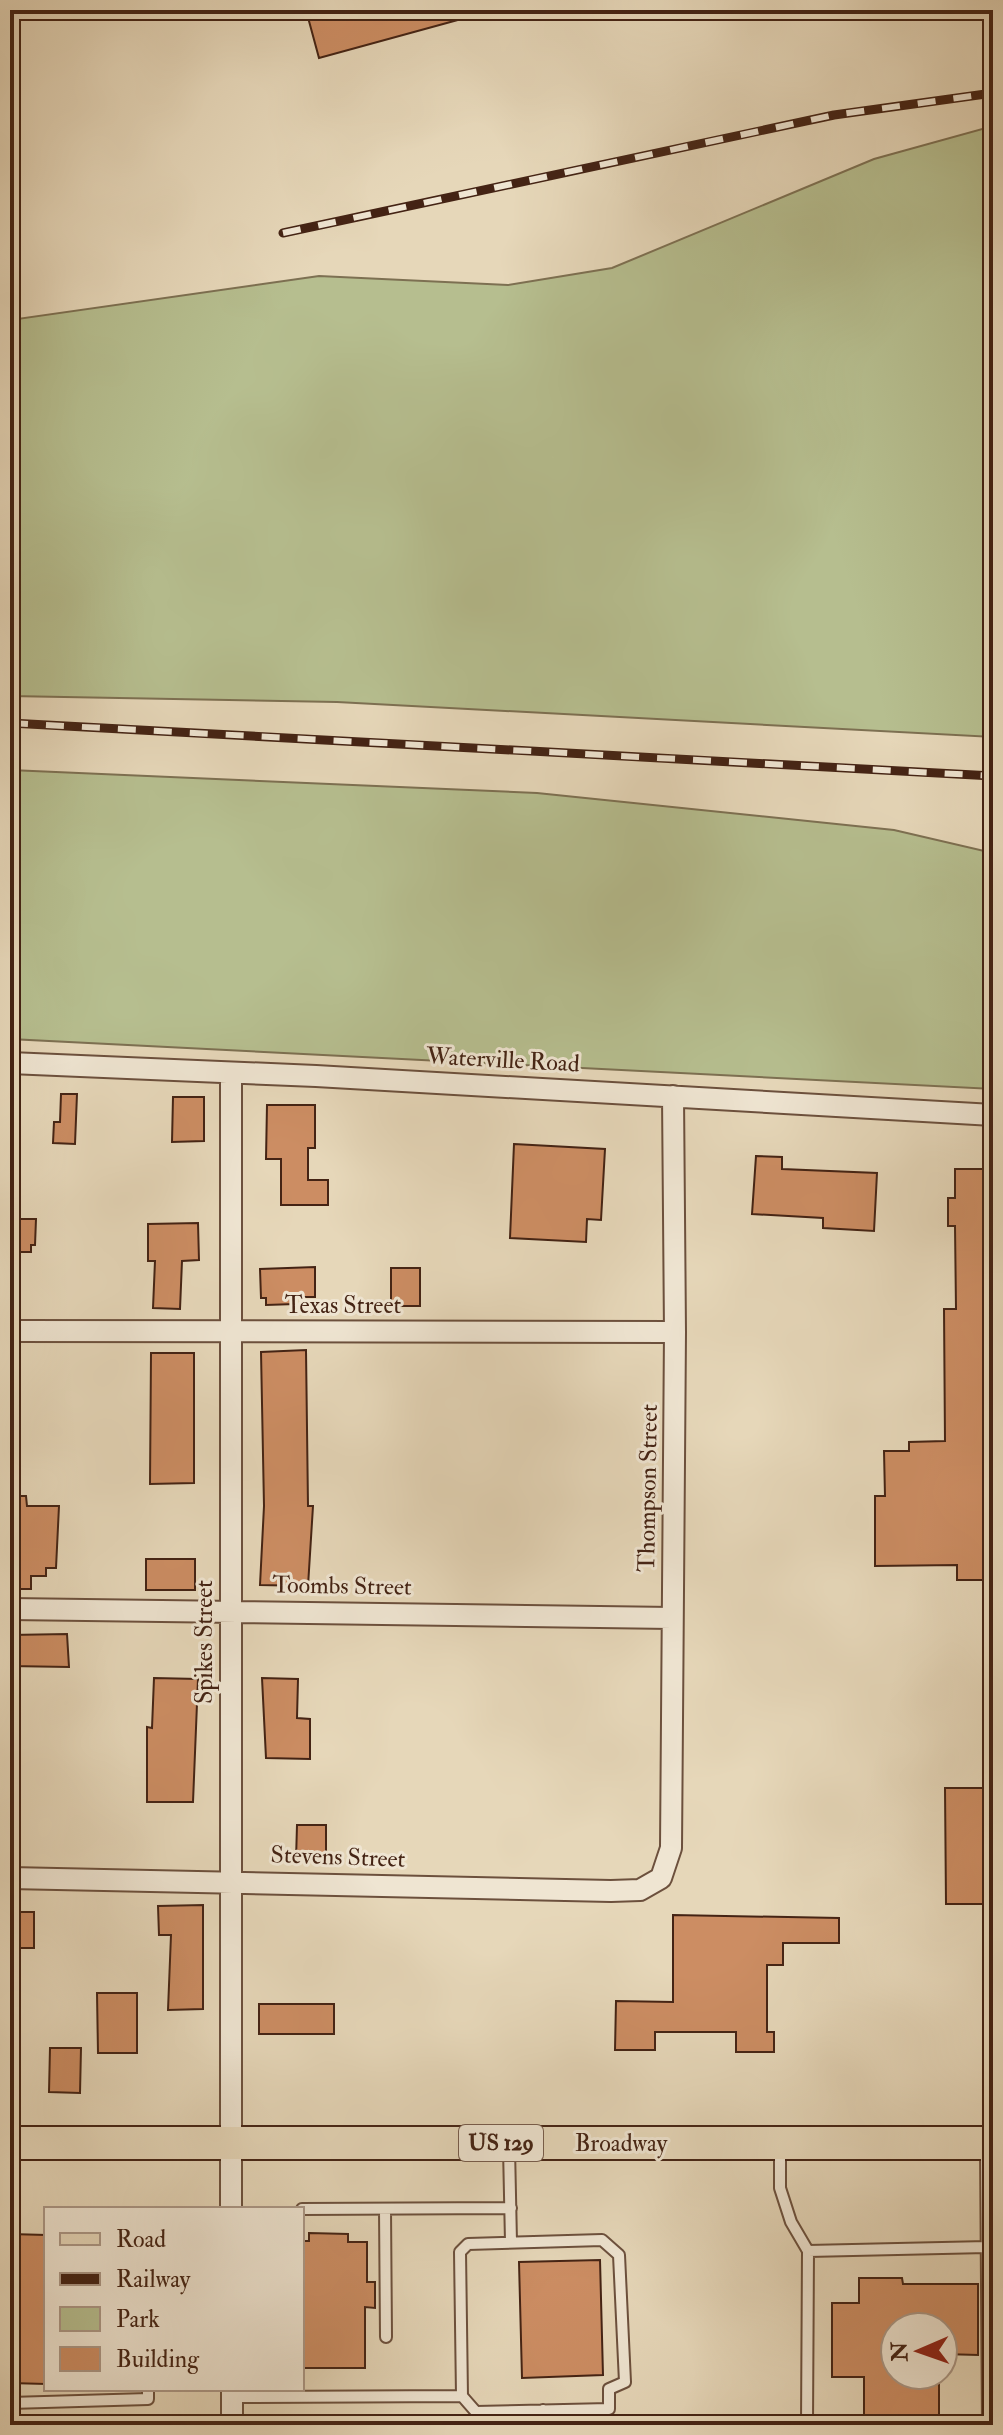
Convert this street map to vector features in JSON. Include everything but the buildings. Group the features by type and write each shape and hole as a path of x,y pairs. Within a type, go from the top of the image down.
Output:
{"main road":[{"name":"Broadway","path":"10,2143 990,2143"}],"street":[{"name":"Waterville Road","path":"10,1063 316,1076 993,1115"},
{"name":"Spikes Street","path":"231,1074 231,2207"},
{"name":"Thompson Street","path":"661,1878 671,1848 675,1332 673,1096"},
{"name":"Texas Street","path":"10,1331 675,1332"},
{"name":"Toombs Street","path":"10,1609 672,1618"},
{"name":"Stevens Street","path":"10,1878 229,1880 611,1891 640,1890 661,1878"},
{"path":"232,2393 232,2425"}],"lane":[{"path":"509,2143 511,2242"},
{"path":"780,2143 780,2188 791,2222 808,2251 807,2425"},
{"path":"988,2425 990,2143"},
{"path":"304,2209 511,2208"},
{"path":"385,2209 386,2337"},
{"path":"602,2240 619,2255 625,2382 609,2389 609,2409 476,2412 462,2396 460,2252 468,2244 602,2240"},
{"path":"808,2251 987,2247"},
{"path":"10,2403 148,2399 148,2391"},
{"path":"232,2393 462,2396"},
{"path":"543,2410 543,2425"}],"green space":[{"path":"993,126 993,737 337,702 10,696 10,320 319,276 508,285 612,268 874,159"},
{"path":"10,770 537,793 894,830 993,853 993,1089 10,1039"}],"railway":[{"path":"283,233 834,115 993,93"},
{"path":"10,723 993,776"}]}
